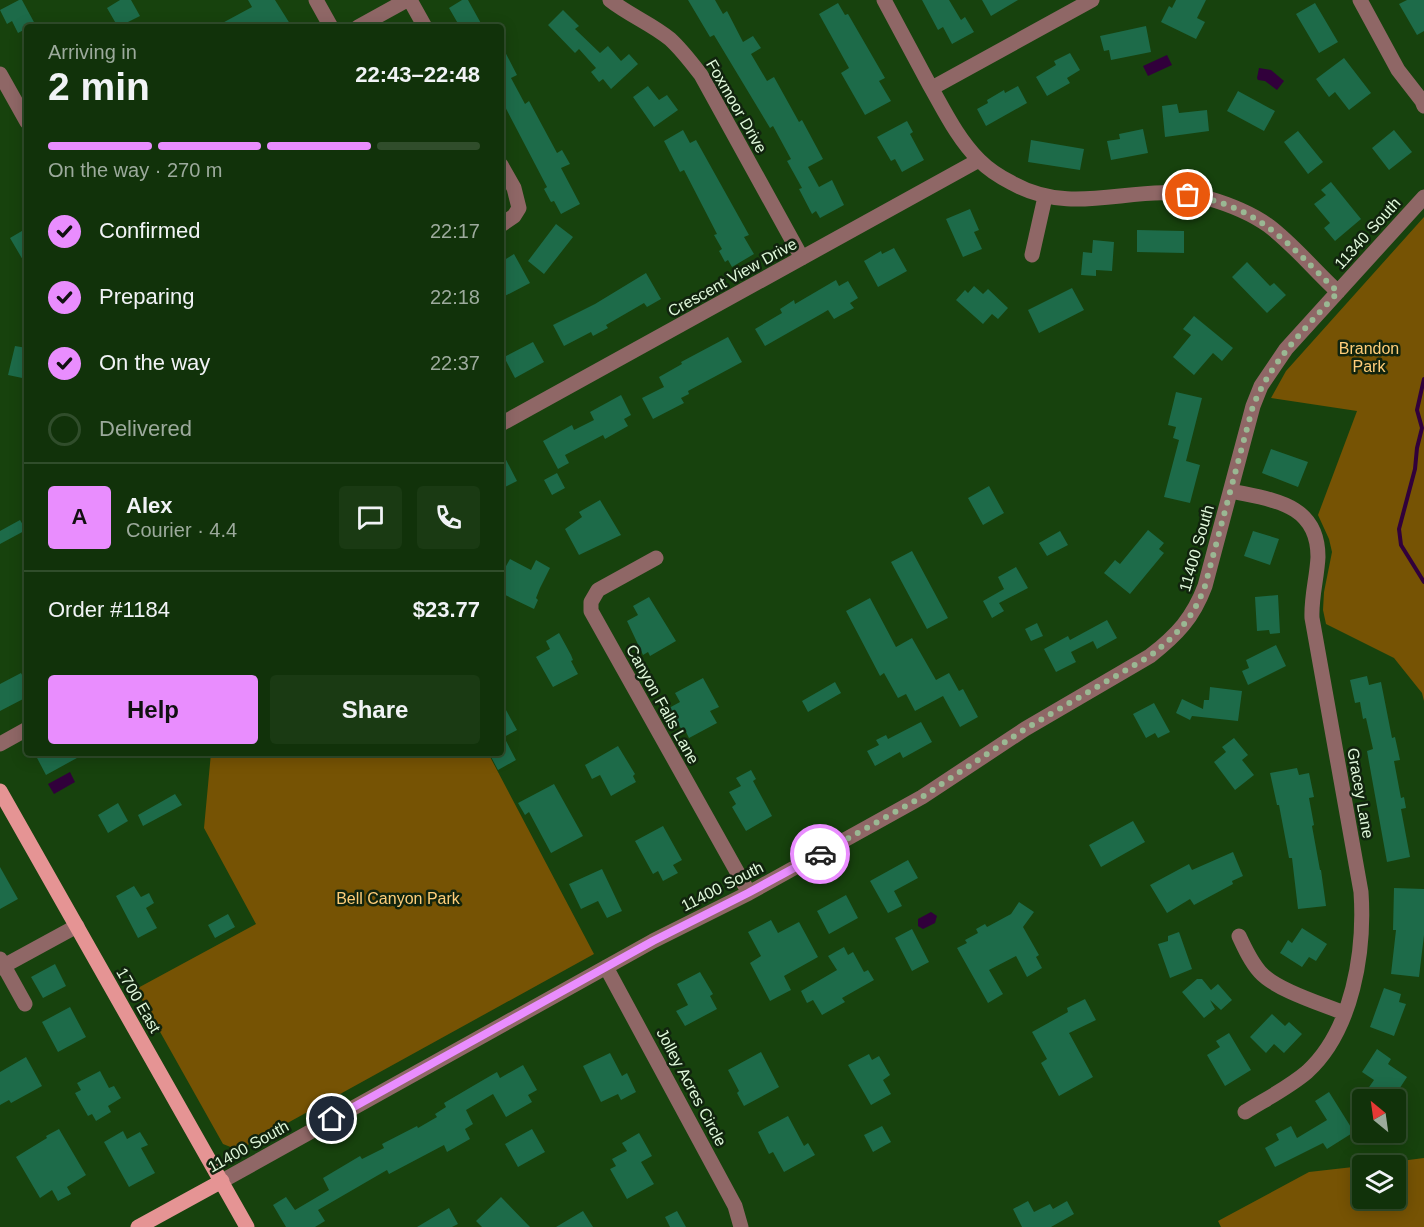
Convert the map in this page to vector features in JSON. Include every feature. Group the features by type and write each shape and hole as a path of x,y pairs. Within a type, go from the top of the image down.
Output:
{"main road":[{"name":"1700 East","path":"0,791 247,1227"},
{"name":"11400 South","path":"138,1227 222,1181"}],"street":[{"path":"316,0 329,24"},
{"path":"364,24 408,0 423,24"},
{"name":"Foxmoor Drive","path":"610,0 668,38 686,55 701,75 802,258"},
{"path":"884,0 961,139 979,160 998,176 1020,188 1045,197 1073,201 1133,193 1170,192 1206,198 1238,209 1268,226 1338,292"},
{"path":"932,88 1092,0"},
{"path":"1360,0 1398,69 1423,103"},
{"path":"0,74 24,118"},
{"name":"Crescent View Drive","path":"504,422 979,160"},
{"path":"504,170 514,188 519,208 514,216 504,223"},
{"path":"1032,255 1045,197"},
{"name":"11340 South","path":"1231,491 1253,406 1261,386 1286,350 1424,197"},
{"name":"11400 South","path":"222,1181 653,941 748,893 922,797 1025,729 1150,656 1184,626 1197,607 1231,491"},
{"name":"Gracey Lane","path":"1231,491 1288,505 1302,514 1311,527 1317,543 1318,559 1312,592 1311,618 1361,892 1363,917 1357,975 1335,1034 1308,1071 1290,1085 1245,1112"},
{"name":"Canyon Falls Lane","path":"656,558 598,590 592,597 591,611 748,893"},
{"path":"0,744 24,731"},
{"path":"25,1004 1,964 76,926"},
{"path":"1239,936 1248,956 1262,974 1288,990 1344,1012"},
{"name":"Jolley Acres Circle","path":"606,967 735,1206 741,1227"}],"green space":[{"name":"Brandon Park","path":"1424,217 1424,701 1422,693 1394,658 1326,624 1323,610 1324,592 1332,552 1318,515 1357,411 1271,398 1286,371"},
{"name":"Bell Canyon Park","path":"211,756 490,756 594,954 242,1148 233,1148 223,1144 136,989 256,924 204,828"},
{"path":"1424,1158 1424,1227 1221,1227 1218,1221 1309,1172 1352,1167 1352,1209 1406,1209 1406,1160"}],"shaded area":[{"path":"1167,55 1172,65 1148,76 1143,66"},
{"path":"1259,68 1271,70 1284,81 1277,90 1265,81 1258,80"},
{"path":"70,772 75,782 54,794 48,784"},
{"path":"931,912 937,916 935,923 923,929 918,926 918,919"}],"building":[{"path":"22,0 35,24 24,24 24,30 18,33 12,21 7,24 0,10"},
{"path":"120,0 131,0 140,16 124,24 116,24 107,8"},
{"path":"248,0 275,0 290,24 221,24 252,7"},
{"path":"462,0 468,0 481,24 458,24 449,8"},
{"path":"688,0 715,0 723,14 727,11 743,42 753,36 761,48 751,54 767,81 774,77 799,122 802,120 823,159 808,167 819,187 832,180 844,205 820,218 816,211 812,214 799,189 802,188 787,161 791,159 773,126 770,128 714,35 710,37"},
{"path":"922,0 949,0 961,20 965,17 974,32 952,44 943,27 938,30"},
{"path":"982,0 1018,0 991,16"},
{"path":"1176,0 1206,0 1197,18 1205,22 1196,39 1161,22 1169,6 1172,8"},
{"path":"1407,0 1424,0 1424,31 1417,35 1399,4"},
{"path":"838,3 845,15 848,14 885,78 879,81 891,101 865,115 841,73 849,68 819,14"},
{"path":"1315,3 1338,42 1319,53 1296,14"},
{"path":"563,10 579,26 575,29 600,53 608,46 621,61 629,54 638,64 611,89 603,79 599,82 591,72 596,68 579,49 575,53 548,25"},
{"path":"1146,26 1151,52 1111,60 1109,50 1104,51 1100,36"},
{"path":"504,50 517,75 511,78 525,104 529,101 557,153 562,150 570,164 561,168 580,204 561,214 544,189 547,187 504,105"},
{"path":"1070,53 1080,70 1067,78 1070,83 1047,96 1036,77 1056,65 1054,61"},
{"path":"1344,58 1371,93 1349,110 1335,92 1329,97 1316,79"},
{"path":"648,86 659,100 667,95 678,110 654,127 633,97"},
{"path":"1018,86 1027,103 986,126 977,109 1004,90 1005,93"},
{"path":"1238,91 1275,111 1264,131 1227,111"},
{"path":"1177,104 1179,113 1207,110 1209,131 1165,137 1162,106"},
{"path":"907,121 913,132 910,134 924,160 902,172 895,159 891,161 877,137"},
{"path":"1143,129 1148,153 1111,160 1107,141 1120,139 1119,134"},
{"path":"683,130 690,143 696,140 749,235 744,237 754,254 732,267 728,260 725,262 719,251 722,249 714,235 717,234 684,170 680,172 664,141"},
{"path":"1394,130 1412,152 1389,170 1372,148"},
{"path":"1298,131 1323,162 1308,174 1284,142"},
{"path":"1031,140 1084,149 1080,170 1028,162"},
{"path":"1331,182 1361,219 1335,241 1324,228 1330,223 1314,204 1326,195 1321,190"},
{"path":"970,209 979,230 974,232 982,249 963,257 946,219"},
{"path":"556,224 573,237 544,274 528,261"},
{"path":"24,230 24,262 10,238"},
{"path":"1137,230 1184,231 1184,253 1137,252"},
{"path":"1093,240 1114,242 1112,271 1096,270 1096,276 1081,275 1083,252 1092,253"},
{"path":"894,248 907,271 878,287 864,261 881,251 882,254"},
{"path":"514,254 530,283 504,296 504,260"},
{"path":"1247,262 1270,286 1274,283 1286,295 1267,313 1232,277"},
{"path":"646,273 661,299 647,307 644,303 606,325 608,328 593,336 591,332 564,346 553,325 595,304"},
{"path":"836,280 839,286 848,281 858,298 850,303 854,308 834,319 828,310 765,346 755,329 782,313 780,309 794,300 795,304"},
{"path":"974,286 983,294 988,289 1008,308 998,319 992,314 983,324 956,300 965,290 968,293"},
{"path":"1072,288 1084,310 1039,333 1028,310"},
{"path":"1194,316 1233,348 1222,361 1213,353 1194,375 1173,357 1191,335 1183,329"},
{"path":"728,337 742,362 688,391 689,394 681,398 684,403 653,419 642,398 664,387 659,377 682,364 681,362"},
{"path":"533,342 544,362 515,378 504,357"},
{"path":"15,346 24,348 24,378 8,375"},
{"path":"1176,392 1202,398 1186,461 1200,465 1190,503 1164,497 1179,440 1173,438 1176,427 1168,425"},
{"path":"621,395 631,415 624,419 628,426 605,439 603,435 565,455 569,463 558,469 543,441 572,425 574,430 594,420 590,412"},
{"path":"1271,449 1308,462 1298,487 1262,473"},
{"path":"504,456 517,481 504,488"},
{"path":"557,473 565,488 552,495 544,480"},
{"path":"989,486 1004,513 983,525 968,498"},
{"path":"600,500 621,535 579,555 565,529 582,517 579,512"},
{"path":"20,520 24,527 24,531 0,544 0,531"},
{"path":"1148,530 1164,543 1159,549 1164,553 1130,594 1104,573 1115,560 1120,564"},
{"path":"1060,531 1068,545 1047,556 1039,543"},
{"path":"1253,531 1279,539 1270,565 1244,556"},
{"path":"912,551 948,618 927,629 891,562"},
{"path":"510,559 531,570 536,560 550,568 536,598 538,600 534,609 504,594 504,570"},
{"path":"1016,567 1028,588 999,603 1004,611 992,618 983,601 1004,589 998,577"},
{"path":"1278,595 1280,633 1270,634 1269,630 1257,631 1255,597"},
{"path":"649,597 676,641 650,656 648,652 643,655 627,621 638,615 633,606"},
{"path":"870,598 896,647 912,638 936,680 949,673 959,691 963,689 978,717 960,727 943,696 915,711 906,694 898,698 884,673 880,676 846,611"},
{"path":"1107,620 1117,638 1097,649 1093,641 1071,652 1076,662 1056,672 1044,649 1068,636 1070,640"},
{"path":"1037,623 1043,636 1031,641 1025,629"},
{"path":"559,633 578,674 553,687 536,657 550,649 546,641"},
{"path":"1276,645 1286,666 1248,685 1242,671 1249,668 1246,660"},
{"path":"21,673 24,678 24,699 0,711 0,684"},
{"path":"1367,676 1369,685 1381,682 1392,738 1395,737 1400,760 1394,761 1401,798 1404,797 1406,808 1401,809 1410,857 1387,862 1367,751 1373,749 1366,718 1363,719 1360,702 1355,703 1350,680"},
{"path":"703,678 719,707 710,711 717,723 689,738 669,708 680,702 675,693"},
{"path":"835,682 841,693 808,712 802,701"},
{"path":"1210,687 1242,691 1238,721 1192,716 1190,720 1176,713 1182,699 1203,709 1204,700 1209,700"},
{"path":"1154,703 1170,732 1158,738 1155,733 1146,738 1133,714"},
{"path":"504,706 517,730 504,737"},
{"path":"921,722 932,742 903,758 900,752 875,766 867,751 879,745 876,740 886,735 888,739"},
{"path":"504,737 516,760 498,770 491,756 504,756"},
{"path":"1234,738 1248,755 1242,760 1254,775 1235,790 1214,762 1226,752 1222,747"},
{"path":"618,746 635,774 633,776 636,782 611,796 600,775 592,779 585,765"},
{"path":"36,756 81,756 46,775"},
{"path":"1297,768 1299,775 1309,773 1314,797 1309,798 1314,825 1312,826 1326,906 1298,909 1292,858 1289,858 1279,805 1277,805 1270,773"},
{"path":"751,770 756,779 753,781 772,816 746,831 732,807 736,804 729,792 741,786 736,778"},
{"path":"554,784 583,836 551,853 529,812 525,815 518,803"},
{"path":"175,794 182,805 143,826 138,815"},
{"path":"118,803 128,821 108,833 98,815"},
{"path":"1133,821 1145,842 1101,867 1089,845"},
{"path":"663,826 682,860 673,865 678,873 663,881 658,871 653,874 635,841"},
{"path":"1233,852 1243,876 1194,905 1190,899 1167,913 1150,885 1189,864 1192,870"},
{"path":"908,860 918,878 894,891 902,906 888,913 870,881"},
{"path":"0,867 18,899 0,909"},
{"path":"602,869 622,911 607,918 598,901 581,909 569,884"},
{"path":"134,886 141,897 149,893 154,903 146,908 157,928 138,938 116,896"},
{"path":"1394,888 1424,889 1424,935 1419,977 1391,974 1396,930 1393,930"},
{"path":"846,895 858,918 829,934 817,911"},
{"path":"1019,902 1034,912 1023,927 1039,955 1036,957 1042,968 1027,977 1016,956 989,970 1003,994 988,1003 957,948 967,943 965,940 978,933 976,929 985,924 987,927 1011,914"},
{"path":"228,914 235,927 215,938 208,925"},
{"path":"771,920 778,933 799,922 818,957 784,976 791,990 770,1001 750,963 761,956 748,932"},
{"path":"1302,928 1327,944 1316,961 1309,957 1302,967 1280,953 1288,940 1292,943"},
{"path":"912,929 929,962 912,971 895,938"},
{"path":"1179,932 1192,969 1170,978 1158,944 1168,941 1168,936"},
{"path":"844,947 848,955 853,952 864,972 868,970 874,980 842,998 845,1002 822,1015 813,1000 807,1003 801,991 837,970 828,956"},
{"path":"55,964 66,986 43,998 31,977"},
{"path":"700,972 713,994 710,996 717,1009 685,1026 676,1011 688,1005 677,984"},
{"path":"1197,979 1202,979 1211,990 1218,984 1232,1000 1221,1010 1210,1000 1215,1009 1204,1018 1182,992"},
{"path":"1384,988 1401,994 1399,1002 1406,1004 1394,1036 1370,1027"},
{"path":"1085,999 1096,1020 1069,1033 1093,1077 1059,1096 1041,1063 1047,1059 1032,1032 1068,1012 1067,1008"},
{"path":"70,1007 86,1037 58,1052 42,1022"},
{"path":"1272,1014 1285,1026 1289,1022 1302,1034 1284,1053 1274,1044 1266,1053 1250,1037"},
{"path":"1229,1033 1251,1070 1225,1086 1207,1055 1220,1047 1216,1041"},
{"path":"1377,1049 1391,1059 1388,1064 1407,1077 1399,1089 1368,1089 1374,1080 1362,1072"},
{"path":"761,1052 779,1087 744,1106 728,1070"},
{"path":"610,1053 622,1076 627,1073 636,1092 621,1100 618,1094 601,1102 583,1066"},
{"path":"869,1054 872,1060 879,1056 890,1075 883,1080 891,1094 871,1105 848,1065"},
{"path":"26,1057 42,1086 11,1103 9,1100 0,1105 0,1072"},
{"path":"523,1065 537,1090 528,1095 532,1102 506,1117 493,1094 466,1110 473,1124 465,1129 470,1139 447,1152 444,1145 389,1174 387,1170 318,1210 325,1221 315,1227 286,1227 273,1205 286,1197 295,1210 329,1190 323,1178 360,1156 362,1159 384,1148 382,1144 437,1117 435,1114 446,1107 444,1103 497,1072 500,1078"},
{"path":"100,1071 109,1088 114,1086 121,1098 108,1106 111,1112 96,1121 92,1114 88,1116 75,1093 81,1090 77,1083"},
{"path":"1329,1092 1352,1129 1352,1133 1327,1149 1323,1143 1275,1167 1265,1148 1279,1140 1276,1134 1291,1126 1297,1138 1327,1120 1315,1101"},
{"path":"788,1116 804,1146 808,1143 815,1155 784,1172 773,1152 769,1154 758,1132"},
{"path":"882,1126 891,1142 873,1152 864,1135"},
{"path":"59,1129 86,1175 67,1187 71,1194 58,1201 52,1190 40,1198 16,1157"},
{"path":"532,1129 545,1152 518,1167 505,1144"},
{"path":"123,1131 127,1139 140,1132 148,1145 141,1148 155,1173 129,1187 104,1142"},
{"path":"639,1133 652,1156 641,1162 654,1184 627,1199 610,1169 616,1166 612,1159 627,1151 622,1143"},
{"path":"501,1197 530,1227 482,1227 476,1221"},
{"path":"1028,1201 1034,1212 1050,1204 1053,1209 1067,1201 1074,1214 1051,1227 1022,1227 1013,1209"},
{"path":"449,1208 458,1224 452,1227 417,1227"},
{"path":"583,1211 593,1227 556,1227"},
{"path":"677,1211 686,1227 670,1227 665,1217"}],"waterway":[{"path":"1424,379 1417,410 1422,428 1415,469 1399,529 1401,545 1424,582"}],"way so far":[{"path":"820,854 922,797 1025,729 1150,656 1184,626 1197,607 1205,586 1253,406 1261,386 1272,367 1338,292 1292,246 1268,226 1238,209 1206,198 1188,195"}],"route":[{"path":"332,1119 653,941 820,854"}]}
